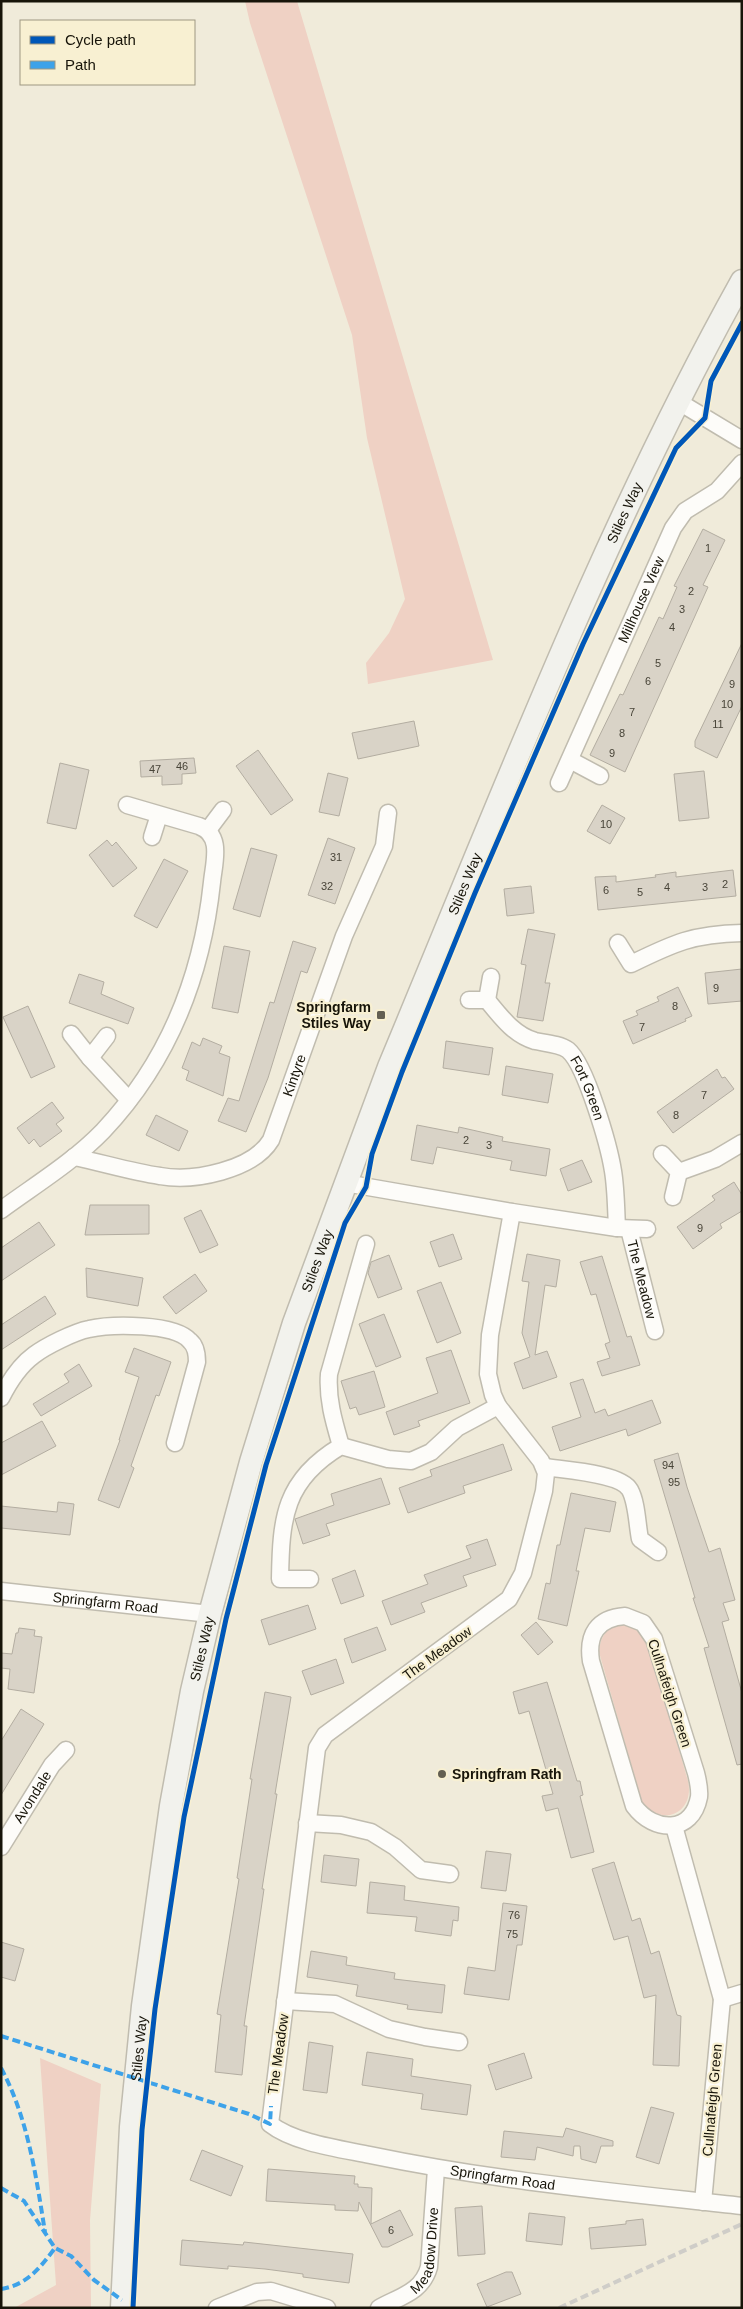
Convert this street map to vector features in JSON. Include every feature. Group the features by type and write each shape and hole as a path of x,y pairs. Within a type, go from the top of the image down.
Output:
{"main road":[{"name":"Stiles Way","path":"122,2308 131,2127 143,2006 171,1806 192,1691 210,1614 252,1462 294,1323 389,1067 570,629 679,402 742,281"}],"street":[{"path":"679,402 742,440"},
{"name":"Millhouse View","path":"559,783 672,528 685,511 717,490 742,463"},
{"path":"570,760 600,776"},
{"path":"4,1203 74,1156 103,1131 155,1065 165,1048 191,984 211,889 215,847 212,835 208,830 192,823 127,806"},
{"path":"208,830 223,810"},
{"name":"Kintyre","path":"74,1156 161,1176 181,1177 224,1171 243,1164 266,1149 271,1140 344,936 384,846 388,813"},
{"path":"152,838 159,815"},
{"path":"618,943 631,964 680,941 696,936 742,933"},
{"path":"469,1000 487,1000 491,977"},
{"name":"Fort Green","path":"487,1000 517,1033 526,1038 564,1048 574,1057 584,1078 610,1156 623,1228"},
{"path":"72,1034 90,1058 129,1100"},
{"path":"90,1058 107,1036"},
{"path":"679,1172 720,1157 742,1143"},
{"path":"662,1154 679,1172"},
{"path":"673,1197 679,1172"},
{"path":"345,1183 512,1212 623,1228 647,1229"},
{"path":"512,1212 488,1350 490,1384 498,1406 545,1467 612,1478 624,1482 632,1495 640,1539 658,1552"},
{"name":"The Meadow","path":"623,1228 655,1331"},
{"path":"341,1446 330,1402 330,1374 366,1244"},
{"path":"1,1398 10,1380 34,1355 87,1329 105,1326 131,1326 180,1334 191,1341 197,1354 197,1362 176,1443"},
{"path":"341,1446 388,1459 411,1461 432,1452 457,1428 498,1406"},
{"path":"310,1579 280,1579 283,1522 287,1505 303,1479 320,1461 341,1446"},
{"name":"The Meadow","path":"270,2124 317,1748 325,1735 491,1614 514,1592 523,1573 540,1507 546,1480 545,1467"},
{"name":"Springfarm Road","path":"1,1591 210,1614"},
{"name":"Cullnafeigh Green","path":"625,1616 634,1619 643,1623 649,1630 696,1773 699,1789 696,1805 686,1821 674,1826 661,1825 646,1819 634,1806 591,1661 589,1649 593,1634 603,1622 615,1617 625,1616"},
{"name":"Avondale","path":"1,1847 52,1765 66,1750"},
{"path":"307,1823 341,1825 371,1832 394,1847 421,1870 450,1874"},
{"name":"Cullnafeigh Green","path":"674,1826 722,1999 703,2202"},
{"path":"722,1999 742,1993"},
{"name":"The Meadow","path":"285,2001 335,2004 388,2030 425,2038 460,2042"},
{"name":"Springfarm Road","path":"270,2124 281,2131 317,2143 436,2169 567,2188 742,2206"},
{"name":"Meadow Drive","path":"379,2308 418,2287 426,2279 430,2267 436,2169"},
{"path":"217,2308 244,2296 264,2292 279,2293 327,2308"}],"shaded area":[{"path":"245,1 297,1 493,660 368,684 366,663 389,633 405,599 367,438 352,335 250,23"},
{"path":"624,1623 640,1629 648,1642 688,1781 689,1792 687,1801 676,1813 668,1815 659,1814 650,1811 642,1803 599,1652 601,1641 606,1632 613,1626"},
{"path":"40,2058 101,2084 90,2220 91,2308 14,2308 56,2285"}],"building":[{"path":"703,529 725,540 703,585 708,587 625,772 590,755 620,694 623,695 659,617 663,619 677,587 674,586"},
{"path":"742,643 742,706 717,758 695,747 695,741"},
{"path":"414,721 419,746 358,759 352,733"},
{"path":"258,750 293,800 271,815 236,766"},
{"path":"194,758 196,773 182,774 182,784 162,785 162,776 141,777 140,761"},
{"path":"60,763 89,770 76,829 47,823"},
{"path":"704,771 709,818 679,821 674,774"},
{"path":"328,773 348,778 339,816 319,812"},
{"path":"602,805 625,818 610,844 587,831"},
{"path":"328,838 355,848 335,904 308,895"},
{"path":"107,840 112,846 116,842 137,868 113,887 89,855"},
{"path":"251,848 277,855 260,917 233,909"},
{"path":"164,859 188,871 157,928 134,916"},
{"path":"733,870 736,896 598,910 595,877 616,876 616,882 656,877 655,875 676,872 676,877"},
{"path":"531,886 534,913 507,916 504,889"},
{"path":"528,929 555,934 545,983 550,983 543,1021 517,1017 526,965 521,964"},
{"path":"293,941 316,948 307,973 301,971 268,1078 246,1132 218,1121 228,1098 239,1101 270,1002 274,1003"},
{"path":"224,946 250,951 238,1013 212,1008"},
{"path":"742,969 742,1001 708,1004 705,973"},
{"path":"79,974 104,982 101,994 134,1008 128,1024 69,1003"},
{"path":"678,987 692,1016 685,1019 686,1021 633,1044 623,1021 638,1015 636,1011 659,1001 657,997"},
{"path":"28,1006 55,1067 31,1078 3,1017"},
{"path":"203,1038 222,1046 219,1053 230,1057 223,1096 186,1080 189,1071 182,1068 192,1042 200,1046"},
{"path":"446,1041 493,1048 489,1075 443,1068"},
{"path":"506,1066 553,1074 548,1103 502,1095"},
{"path":"717,1069 722,1078 725,1077 734,1089 673,1133 657,1112"},
{"path":"52,1102 64,1118 56,1124 62,1131 40,1147 34,1139 29,1144 17,1128"},
{"path":"156,1115 188,1131 179,1151 146,1135"},
{"path":"417,1125 458,1133 459,1127 503,1137 502,1141 550,1149 546,1176 510,1170 512,1161 437,1147 433,1164 411,1160"},
{"path":"582,1160 592,1182 568,1191 560,1169"},
{"path":"734,1182 742,1195 742,1211 720,1224 722,1228 693,1249 677,1227 715,1200 712,1196"},
{"path":"90,1205 149,1205 149,1234 85,1235"},
{"path":"201,1210 218,1245 200,1253 184,1218"},
{"path":"39,1222 55,1245 1,1281 1,1248"},
{"path":"453,1234 462,1259 439,1267 430,1242"},
{"path":"527,1254 560,1260 556,1287 545,1285 535,1355 547,1351 557,1377 523,1389 514,1363 530,1357 522,1333 529,1282 522,1281"},
{"path":"389,1255 402,1289 378,1298 368,1273 371,1262"},
{"path":"602,1256 627,1337 631,1336 640,1365 602,1376 597,1362 610,1358 605,1344 610,1342 596,1294 591,1295 580,1262"},
{"path":"86,1268 143,1278 138,1306 87,1297"},
{"path":"195,1274 207,1291 176,1314 163,1297"},
{"path":"441,1282 461,1333 437,1343 417,1291"},
{"path":"45,1296 56,1314 1,1350 1,1325"},
{"path":"384,1314 401,1357 376,1367 359,1324"},
{"path":"134,1348 171,1362 159,1396 156,1395 131,1466 134,1468 119,1508 98,1500 120,1440 139,1377 125,1372"},
{"path":"451,1350 470,1403 418,1421 420,1426 394,1435 386,1412 438,1393 426,1358"},
{"path":"79,1364 92,1386 41,1416 33,1404 69,1382 64,1374"},
{"path":"374,1371 385,1407 359,1415 356,1407 350,1409 341,1381"},
{"path":"583,1379 595,1413 605,1409 608,1416 652,1400 661,1423 628,1436 626,1429 560,1451 552,1427 581,1417 570,1383"},
{"path":"42,1421 56,1446 1,1475 1,1443"},
{"path":"503,1444 512,1470 463,1486 465,1493 408,1513 399,1488 432,1476 430,1470"},
{"path":"678,1453 687,1487 709,1552 720,1548 735,1600 723,1603 729,1620 722,1622 742,1693 742,1764 737,1765 704,1648 709,1647 693,1598 695,1598 654,1460"},
{"path":"381,1478 390,1504 326,1524 330,1535 303,1544 295,1519 334,1505 331,1494"},
{"path":"571,1493 616,1502 610,1532 585,1528 576,1571 579,1571 567,1626 538,1619 546,1583 550,1584 557,1545 560,1545"},
{"path":"58,1502 74,1504 70,1535 1,1528 1,1506 57,1512"},
{"path":"487,1539 496,1565 463,1576 467,1586 421,1603 425,1612 391,1625 382,1601 428,1584 424,1575 471,1558 466,1546"},
{"path":"355,1570 364,1596 341,1604 332,1579"},
{"path":"308,1605 316,1629 269,1645 261,1620"},
{"path":"536,1622 553,1642 538,1655 521,1635"},
{"path":"377,1627 386,1650 352,1663 344,1639"},
{"path":"19,1628 35,1630 34,1636 42,1637 34,1693 8,1689 10,1669 1,1668 1,1653 12,1654 16,1633 18,1633"},
{"path":"336,1659 344,1683 311,1695 302,1671"},
{"path":"547,1682 577,1781 580,1781 583,1795 580,1796 594,1852 571,1858 558,1808 546,1811 542,1796 553,1794 529,1711 519,1714 513,1692"},
{"path":"265,1692 291,1697 275,1794 277,1794 244,2026 247,2026 242,2075 215,2072 221,2015 217,2014 239,1879 237,1878 252,1779 250,1779"},
{"path":"21,1709 44,1724 1,1795 1,1741"},
{"path":"486,1851 511,1854 506,1891 481,1888"},
{"path":"324,1855 359,1859 356,1886 321,1882"},
{"path":"614,1862 632,1921 640,1918 651,1954 659,1951 677,2015 681,2016 679,2066 653,2065 656,1995 644,1998 628,1936 614,1940 592,1869"},
{"path":"370,1882 405,1886 404,1900 459,1907 458,1921 453,1920 451,1936 415,1931 417,1917 367,1913"},
{"path":"503,1903 527,1906 522,1945 517,1945 509,2000 464,1994 468,1967 495,1971"},
{"path":"1,1942 24,1949 15,1981 1,1977"},
{"path":"311,1951 347,1957 346,1965 395,1973 394,1979 445,1985 442,2013 407,2009 408,2005 356,1996 358,1985 307,1977"},
{"path":"309,2042 333,2046 327,2093 303,2090"},
{"path":"367,2052 413,2059 411,2076 471,2085 467,2115 421,2109 423,2094 362,2085"},
{"path":"524,2053 532,2078 496,2090 488,2065"},
{"path":"651,2107 674,2113 659,2164 636,2157"},
{"path":"566,2128 613,2141 613,2146 601,2146 596,2163 581,2159 580,2146 574,2146 573,2156 537,2147 535,2160 501,2157 504,2131 563,2137"},
{"path":"202,2150 243,2166 231,2196 190,2180"},
{"path":"268,2169 355,2176 354,2184 358,2184 358,2187 372,2188 371,2224 400,2210 413,2235 388,2247 382,2247 359,2202 358,2211 335,2210 335,2205 266,2201"},
{"path":"482,2206 485,2254 458,2256 455,2208"},
{"path":"529,2213 565,2217 562,2245 526,2241"},
{"path":"643,2219 646,2245 591,2249 589,2228 626,2224 626,2221"},
{"path":"182,2240 243,2245 244,2242 353,2254 349,2283 303,2277 303,2274 265,2269 228,2266 228,2269 180,2265"},
{"path":"506,2272 512,2272 521,2294 487,2307 477,2284"}],"railway":[{"path":"559,2308 742,2224"}],"marked path":[{"path":"1,2036 249,2114 270,2124 271,2106"},
{"path":"1,2068 18,2107 30,2148 45,2232"},
{"path":"1,2188 24,2201 55,2248 71,2256 94,2280 122,2300"},
{"path":"1,2289 26,2280 38,2269 55,2248"}],"cycle path":[{"path":"133,2308 142,2130 155,2009 184,1817 226,1619 266,1465 345,1223 366,1187 372,1154 402,1072 475,893 583,644 676,448 705,418 711,381 742,323"}],"place":[{"name":"Springfarm Stiles Way","path":"381,1015"},
{"name":"Springfram Rath","path":"442,1774"}]}
